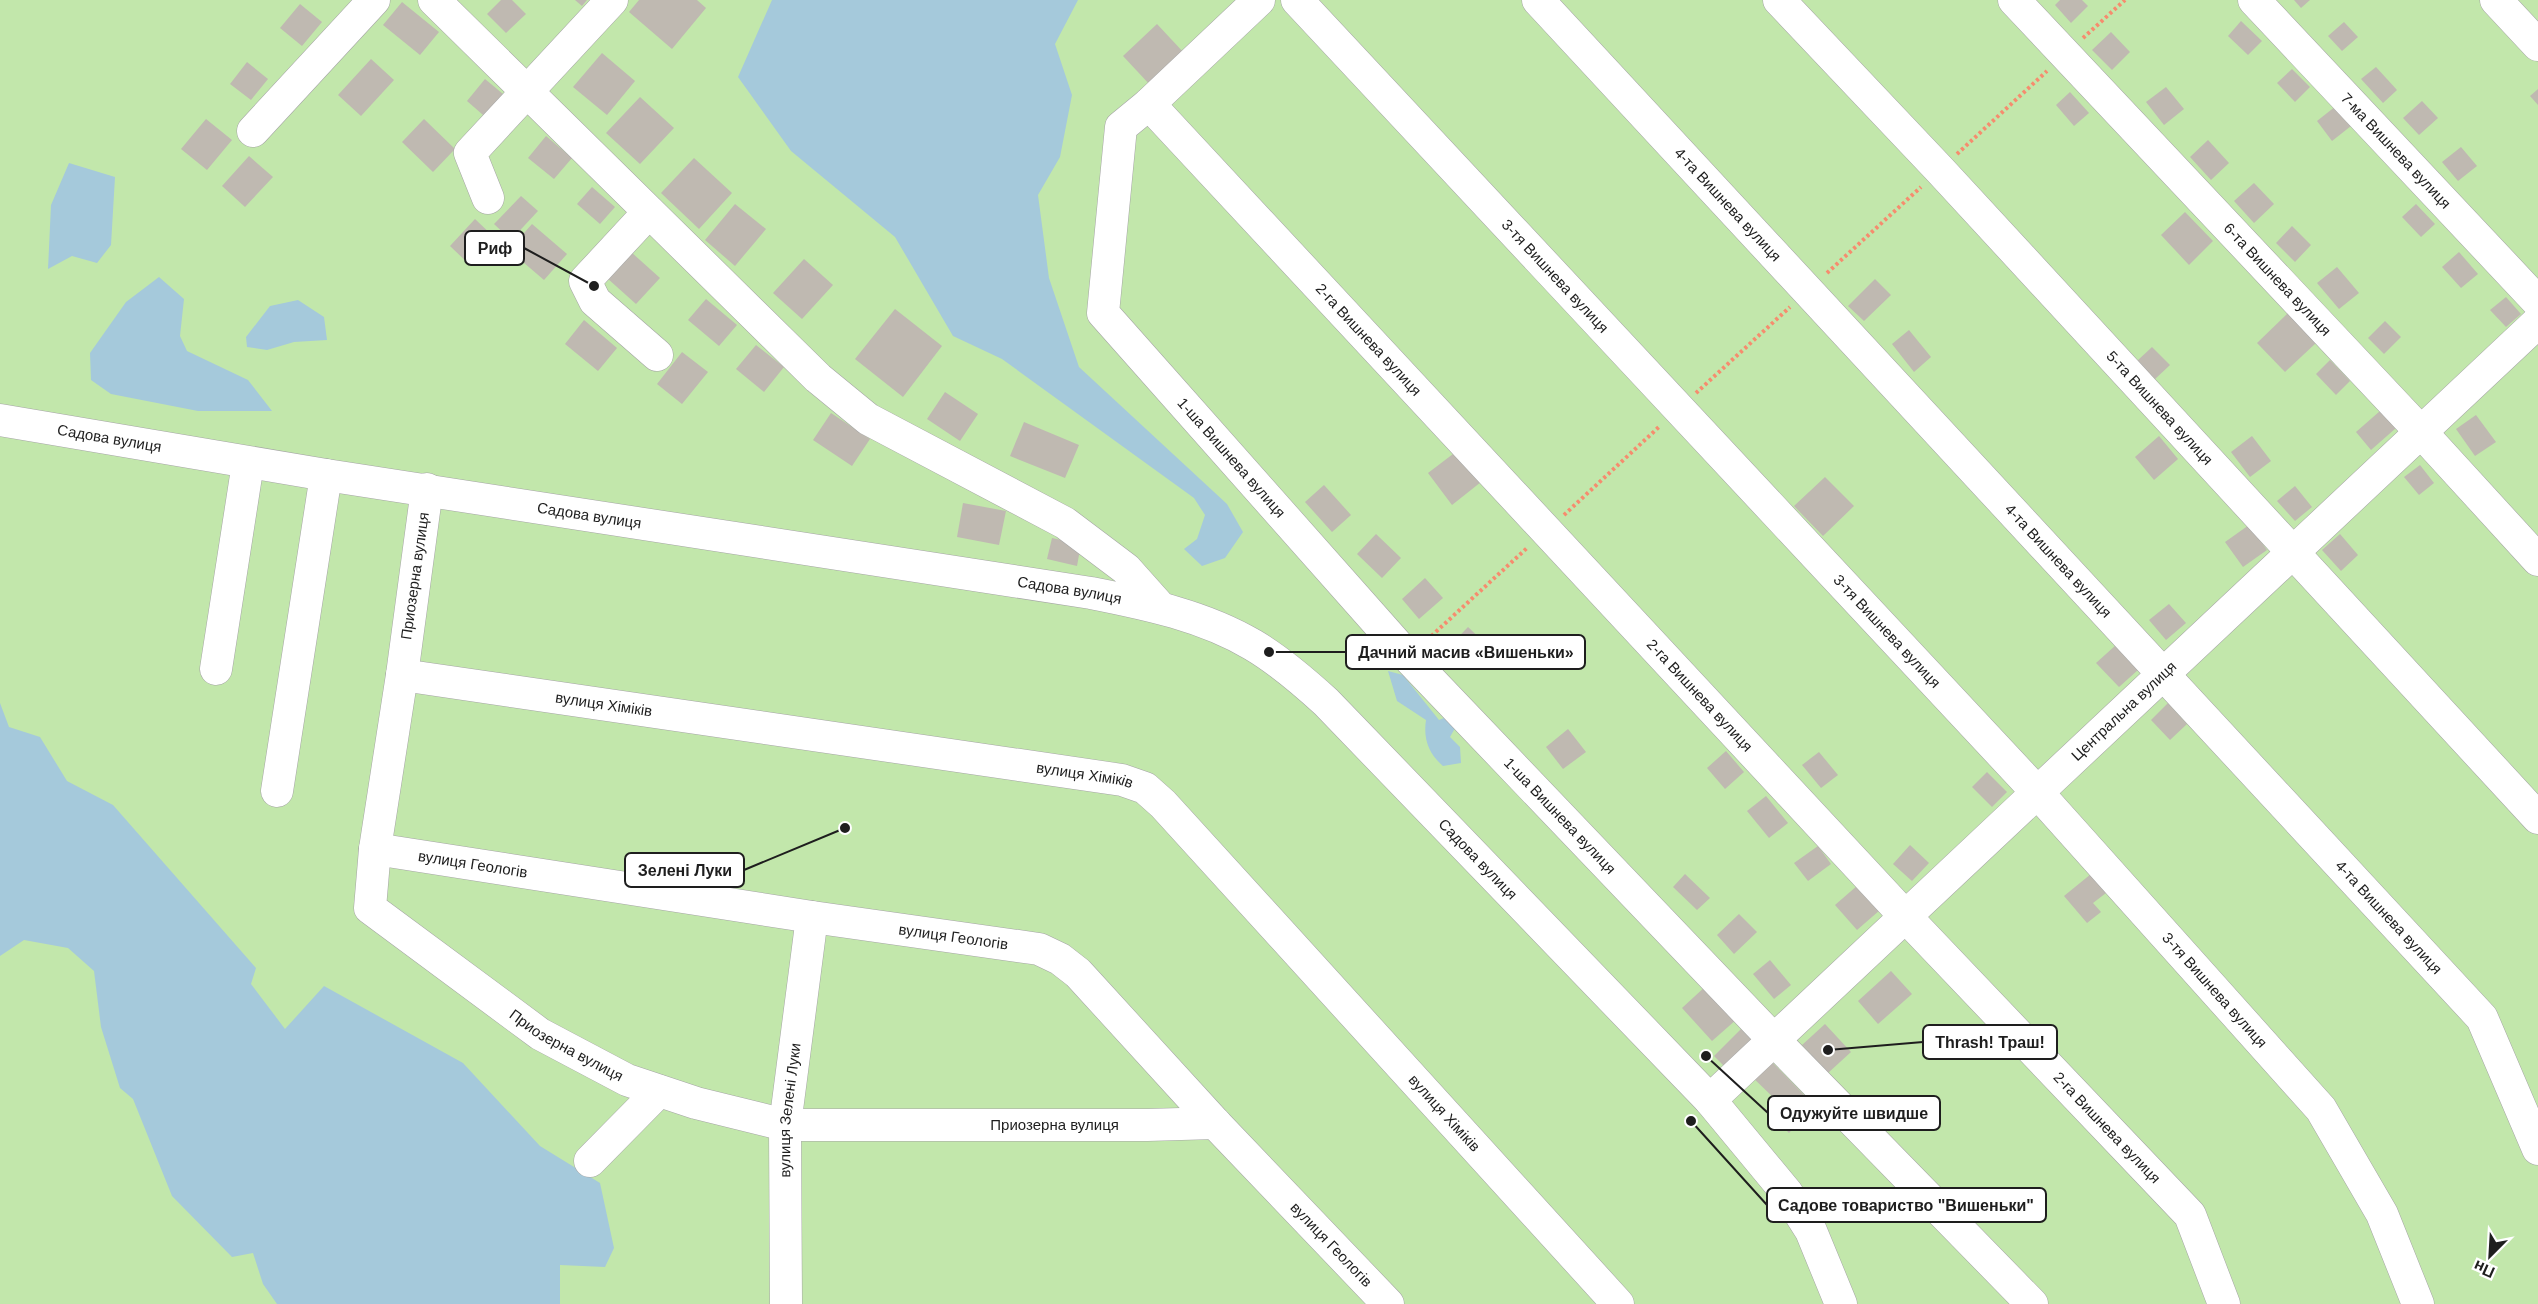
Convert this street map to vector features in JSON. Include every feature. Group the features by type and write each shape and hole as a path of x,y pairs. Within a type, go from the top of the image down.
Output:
{"street":[{"path":"254,131 374,0"},
{"path":"434,0 818,378 868,419 1065,523 1126,569 1159,606"},
{"path":"488,198 470,153 612,0"},
{"path":"1149,104 1259,0"},
{"name":"3-тя Вишнева вулиця","path":"1297,0 2037,792 2321,1109 2382,1214 2418,1304"},
{"name":"4-та Вишнева вулиця","path":"1538,0 2482,1018 2538,1149"},
{"name":"5-та Вишнева вулиця","path":"1779,0 1940,170 2538,818"},
{"name":"6-та Вишнева вулиця","path":"2014,0 2421,432 2538,560"},
{"name":"7-ма Вишнева вулиця","path":"2254,0 2538,302"},
{"path":"2496,0 2538,45"},
{"name":"1-ша Вишнева вулиця","path":"1149,104 1121,127 1103,313 1408,657 1774,1040 2032,1304"},
{"name":"2-га Вишнева вулиця","path":"1149,104 1905,916 2190,1215 2224,1304"},
{"path":"649,212 585,281 595,300 657,355"},
{"name":"Центральна вулиця","path":"1710,1100 2538,322"},
{"name":"Садова вулиця","path":"0,420 248,463 1091,592 1159,606 1252,644 1286,667 1326,702 1710,1100 1787,1192 1811,1231 1840,1304"},
{"path":"216,669 248,463"},
{"path":"277,792 326,475"},
{"name":"Приозерна вулиця","path":"427,489 402,675 375,849 370,908 540,1034 627,1080 696,1103 785,1125 1215,1123"},
{"name":"вулиця Хіміків","path":"402,675 1122,780 1145,788 1163,804 1618,1304"},
{"name":"вулиця Геологів","path":"375,849 812,917 1039,949 1060,958 1078,973 1215,1123 1388,1304"},
{"name":"вулиця Зелені Луки","path":"786,1304 785,1125 812,917"},
{"path":"590,1161 659,1091"}],"path":[{"path":"1408,657 2125,0"}],"green space":[{"path":"0,0 2538,0 2538,1304 0,1304"}],"water":[{"path":"772,0 1078,0 1055,44 1072,95 1060,157 1038,195 1049,278 1079,367 1227,504 1243,532 1225,558 1202,566 1184,549 1197,539 1205,515 1194,498 1002,359 953,336 895,237 791,151 738,77"},
{"path":"69,163 115,177 111,245 97,263 72,256 48,269 51,205"},
{"path":"159,277 184,299 180,336 187,351 248,380 272,411 198,411 111,394 91,380 90,353 126,302"},
{"path":"298,300 324,317 327,340 294,342 267,350 247,347 246,337 270,306"},
{"path":"1388,671 1403,675 1439,720 1451,715 1459,721 1450,737 1460,747 1461,763 1443,766 1434,756 1426,740 1426,720 1397,701"},
{"path":"0,703 9,727 40,737 67,781 113,805 256,968 251,984 285,1029 324,986 463,1063 540,1146 600,1183 614,1248 605,1267 560,1265 560,1304 277,1304 263,1284 253,1253 232,1257 172,1196 133,1099 120,1088 101,1027 94,971 68,948 24,940 0,956"}],"building":[{"path":"501,0 512,0 526,14 506,33 487,14"},
{"path":"575,0 587,0 582,6"},
{"path":"639,0 697,0 706,8 672,49 629,12"},
{"path":"2060,0 2082,0 2088,6 2071,23 2055,5"},
{"path":"2294,0 2310,0 2301,8"},
{"path":"402,2 439,32 420,55 383,25"},
{"path":"300,4 322,22 302,46 280,28"},
{"path":"2241,21 2262,41 2248,55 2228,36"},
{"path":"2344,22 2358,37 2342,51 2328,36"},
{"path":"1157,24 1185,54 1151,86 1123,56"},
{"path":"2111,32 2130,52 2112,70 2092,50"},
{"path":"602,53 635,81 607,115 573,87"},
{"path":"371,59 394,80 361,116 338,95"},
{"path":"247,62 268,79 251,100 230,84"},
{"path":"2376,67 2397,90 2383,103 2361,79"},
{"path":"2292,69 2310,87 2295,102 2277,83"},
{"path":"485,79 509,99 490,121 467,101"},
{"path":"2166,87 2184,109 2164,125 2146,102"},
{"path":"2538,89 2538,105 2530,96"},
{"path":"2070,92 2089,113 2074,126 2056,105"},
{"path":"640,97 674,128 640,164 606,133"},
{"path":"2422,101 2438,118 2419,135 2403,118"},
{"path":"2336,106 2351,126 2332,141 2317,121"},
{"path":"206,119 232,140 207,170 181,149"},
{"path":"424,119 455,149 433,172 402,142"},
{"path":"546,136 572,158 554,179 528,158"},
{"path":"2208,140 2229,163 2211,180 2190,157"},
{"path":"2461,147 2477,166 2458,181 2442,162"},
{"path":"249,156 273,177 245,207 222,186"},
{"path":"694,158 732,193 699,229 661,193"},
{"path":"2254,183 2274,204 2254,223 2234,201"},
{"path":"592,187 615,207 600,224 577,204"},
{"path":"521,196 538,211 511,240 494,224"},
{"path":"735,204 766,229 735,266 705,240"},
{"path":"2416,204 2435,224 2421,237 2402,217"},
{"path":"2185,212 2213,241 2189,265 2161,235"},
{"path":"475,219 496,239 471,266 450,246"},
{"path":"532,224 567,254 544,280 509,250"},
{"path":"2292,226 2311,245 2295,262 2276,243"},
{"path":"631,252 660,278 636,304 607,278"},
{"path":"2459,252 2478,274 2461,288 2442,267"},
{"path":"804,259 833,285 802,319 773,293"},
{"path":"2337,267 2359,293 2339,309 2317,283"},
{"path":"1875,279 1891,295 1864,321 1848,306"},
{"path":"2506,297 2521,314 2506,327 2490,310"},
{"path":"706,299 737,325 719,346 688,320"},
{"path":"895,309 942,346 903,397 855,359"},
{"path":"2288,313 2316,343 2285,372 2257,343"},
{"path":"584,320 617,348 598,371 565,344"},
{"path":"2385,321 2401,337 2384,354 2368,338"},
{"path":"1909,330 1931,357 1914,372 1892,344"},
{"path":"756,345 784,367 764,392 736,369"},
{"path":"2152,347 2170,365 2154,380 2136,362"},
{"path":"682,352 708,372 682,404 657,384"},
{"path":"2330,360 2350,381 2336,395 2316,374"},
{"path":"945,392 978,414 960,441 927,419"},
{"path":"2380,411 2396,428 2371,450 2356,432"},
{"path":"831,413 870,439 852,466 813,440"},
{"path":"2476,415 2496,442 2475,456 2456,429"},
{"path":"1024,422 1079,445 1065,478 1010,456"},
{"path":"2159,436 2178,459 2154,480 2135,457"},
{"path":"2252,436 2271,461 2250,477 2231,452"},
{"path":"1457,451 1481,482 1452,505 1428,473"},
{"path":"2420,465 2434,483 2419,495 2404,477"},
{"path":"1825,477 1854,506 1823,536 1794,506"},
{"path":"1324,485 1351,515 1332,532 1305,502"},
{"path":"2295,486 2312,507 2295,521 2277,501"},
{"path":"963,503 1006,511 999,545 957,537"},
{"path":"2249,525 2267,550 2243,567 2225,542"},
{"path":"1376,534 1401,558 1382,578 1357,554"},
{"path":"2340,534 2358,555 2341,571 2322,550"},
{"path":"1052,538 1081,544 1077,566 1047,559"},
{"path":"1425,578 1443,598 1419,619 1402,599"},
{"path":"2169,604 2186,623 2166,640 2149,620"},
{"path":"1468,627 1489,647 1469,668 1448,648"},
{"path":"2116,645 2138,670 2119,687 2096,663"},
{"path":"2168,703 2187,724 2170,740 2151,720"},
{"path":"1568,729 1586,752 1563,769 1546,747"},
{"path":"1726,751 1744,772 1725,789 1707,768"},
{"path":"1819,752 1838,775 1821,788 1802,765"},
{"path":"1987,772 2007,792 1992,807 1972,787"},
{"path":"1766,796 1788,823 1769,838 1747,811"},
{"path":"1910,845 1929,863 1912,881 1893,864"},
{"path":"1818,846 1831,864 1808,881 1794,863"},
{"path":"1685,874 1710,898 1697,910 1673,887"},
{"path":"2091,874 2106,893 2093,903 2101,912 2087,923 2064,896"},
{"path":"1858,885 1880,910 1857,930 1835,905"},
{"path":"1739,914 1757,932 1734,954 1717,935"},
{"path":"1770,960 1791,985 1774,999 1753,974"},
{"path":"1891,971 1912,994 1878,1024 1858,1001"},
{"path":"1707,985 1737,1019 1712,1041 1682,1008"},
{"path":"1825,1024 1851,1052 1828,1073 1802,1045"},
{"path":"1741,1029 1757,1045 1730,1072 1714,1056"},
{"path":"1766,1056 1806,1097 1798,1105 1807,1114 1789,1133 1766,1110 1776,1100 1749,1074"}],"place":[{"name":"Риф","path":"594,286"},
{"name":"Дачний масив «Вишеньки»","path":"1269,652"},
{"name":"Зелені Луки","path":"845,828"},
{"name":"Thrash! Траш!","path":"1828,1050"},
{"name":"Одужуйте швидше","path":"1706,1056"},
{"name":"Садове товариство \"Вишеньки\"","path":"1691,1121"}]}
